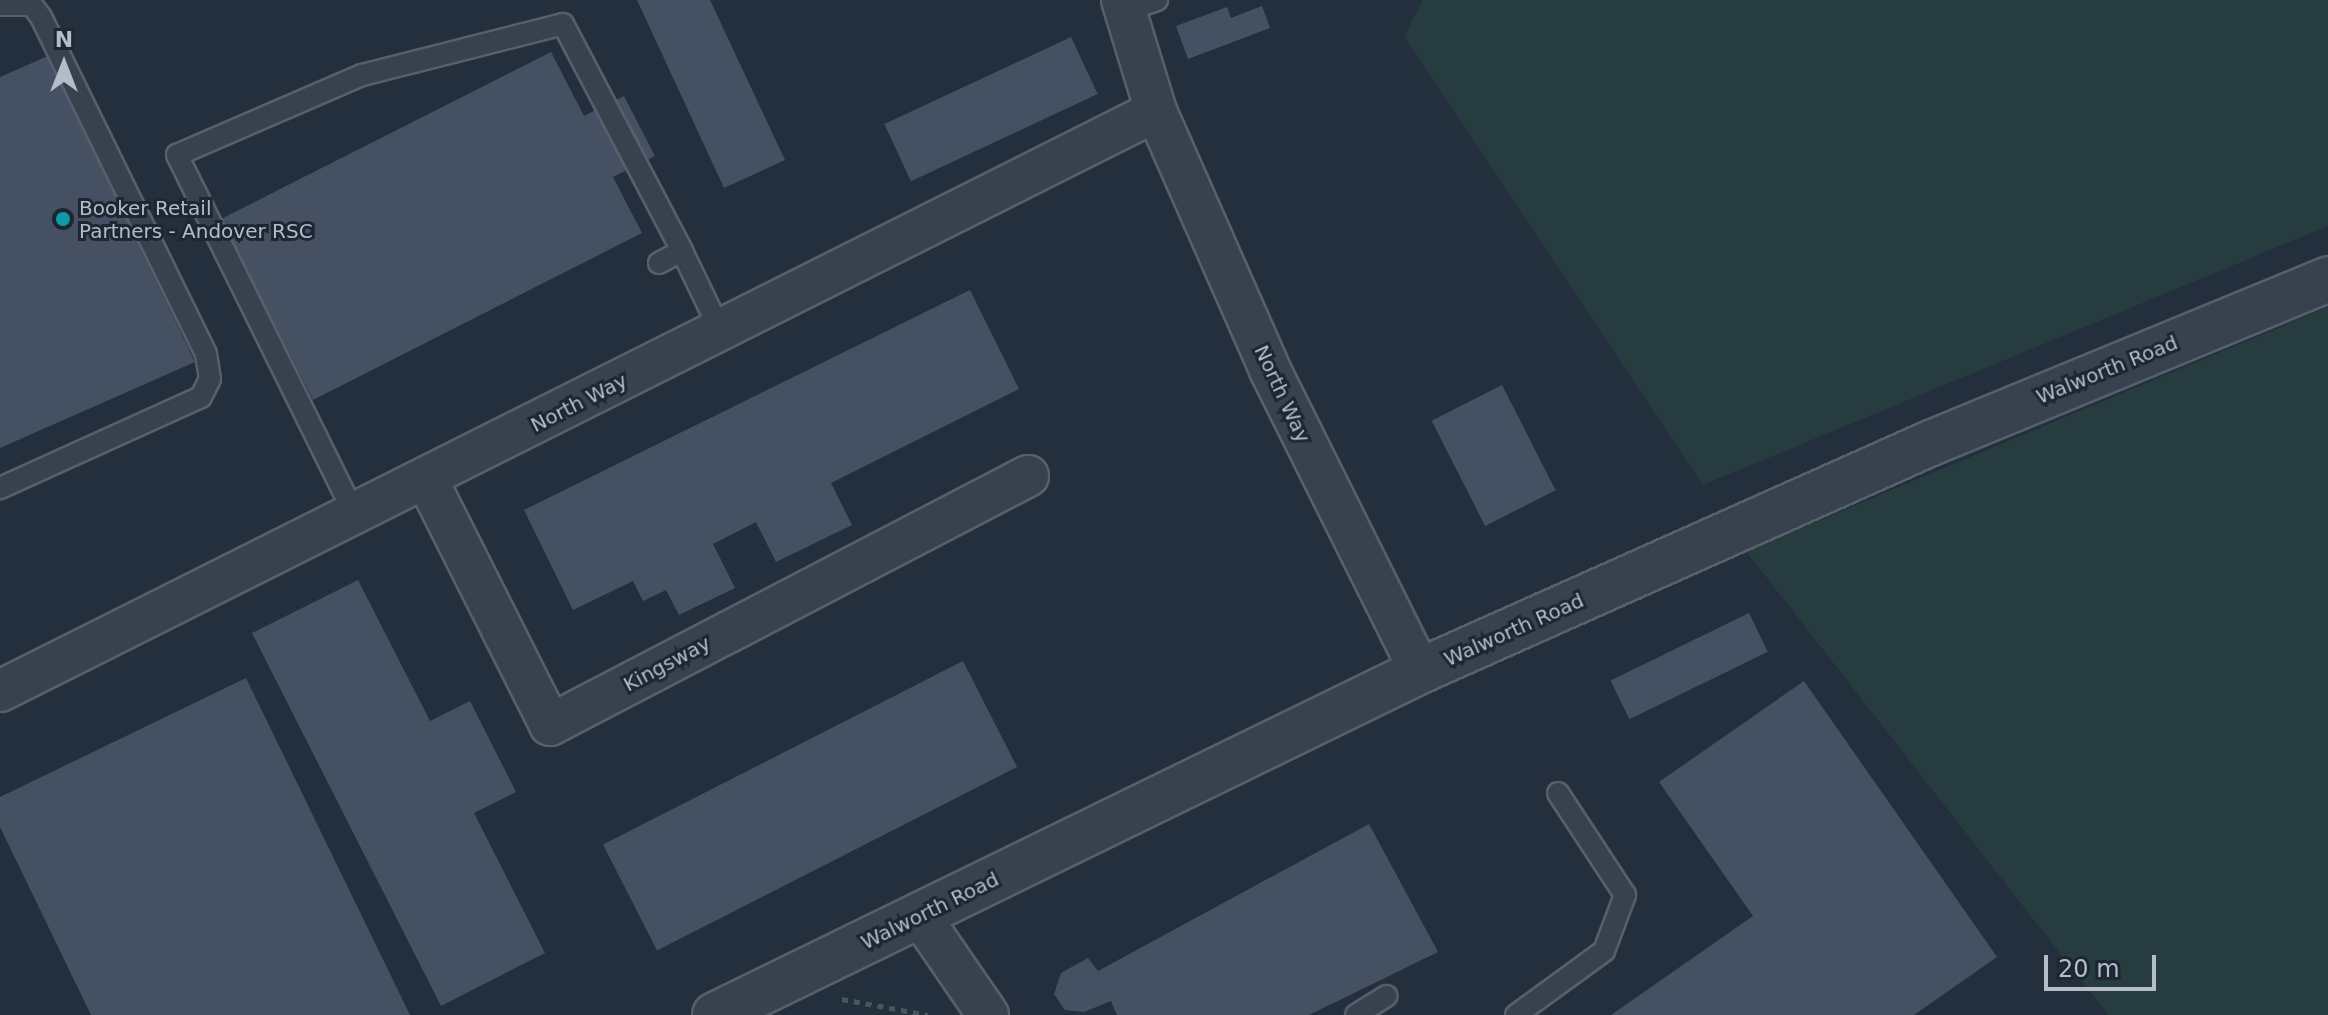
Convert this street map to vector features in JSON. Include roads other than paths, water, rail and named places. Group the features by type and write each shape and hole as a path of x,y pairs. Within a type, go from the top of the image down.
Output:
{"street":[{"name":"North Way","path":"1135,4 1156,111 1283,398 1420,671"},
{"name":"North Way","path":"0,691 356,517 1156,111"},
{"name":"Walworth Road","path":"715,1015 1420,671 1931,443 2328,279"},
{"name":"Kingsway","path":"427,480 550,725 1028,476"},
{"path":"920,916 988,1015"}],"lane":[{"path":"0,5 32,5 41,17 206,354 210,379 201,397 0,488"},
{"path":"356,517 177,155 362,75 563,24 721,332"},
{"path":"659,263 682,251"},
{"path":"1516,1015 1604,951 1625,895 1558,793"},
{"path":"1356,1015 1387,996"}],"place":[{"name":"Booker Retail Partners - Andover RSC","path":"63,219"}]}
